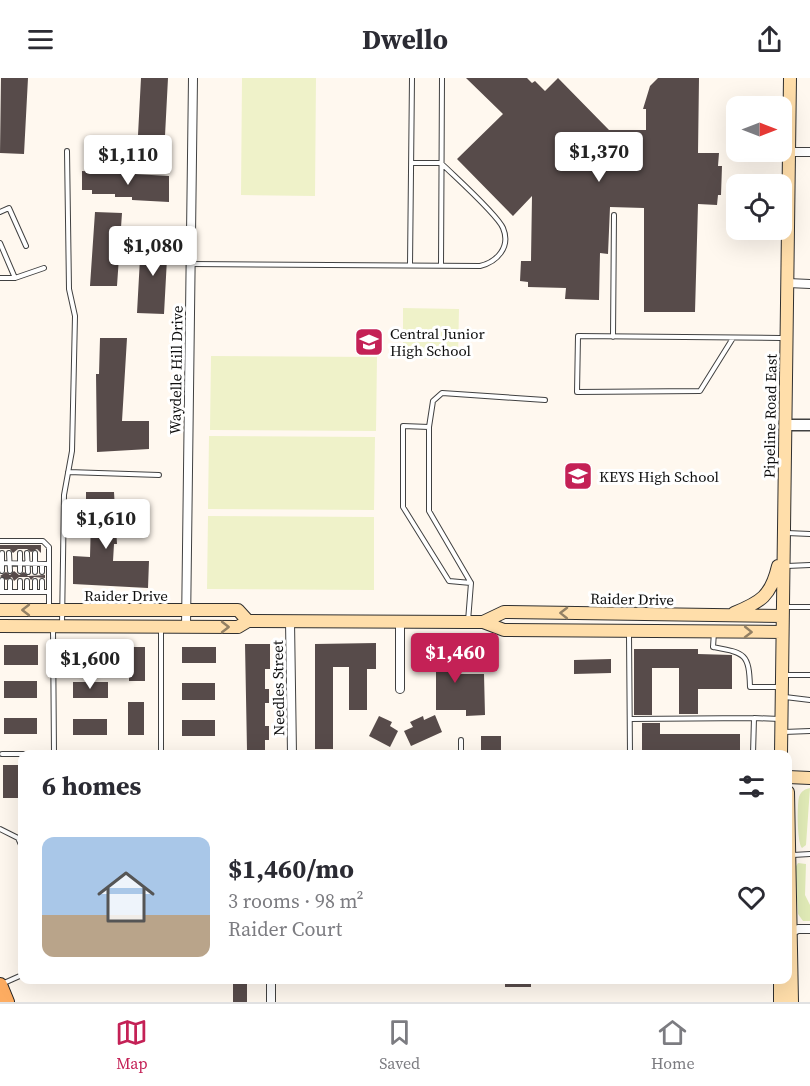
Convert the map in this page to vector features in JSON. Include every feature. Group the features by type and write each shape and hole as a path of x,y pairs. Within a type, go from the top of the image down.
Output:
{"main road":[{"name":"Pipeline Road East","path":"790,78 790,96"},
{"name":"Pipeline Road East","path":"781,750 789,162"},
{"path":"728,615 759,602 767,594 776,576 783,547"},
{"name":"Raider Drive","path":"0,610 238,610 248,621"},
{"name":"Raider Drive","path":"483,622 504,612 728,615 782,611"},
{"path":"673,615 673,631"},
{"name":"Raider Drive","path":"0,626 238,627 248,621 483,622 504,630 782,632"},
{"path":"792,777 810,778"},
{"path":"780,984 780,1002"},
{"path":"791,984 792,1002"},
{"path":"0,985 7,1002"}],"street":[{"name":"Waydelle Hill Drive","path":"186,627 193,78"},
{"path":"792,152 810,152"},
{"path":"788,283 810,284"},
{"path":"785,425 810,425"},
{"name":"Needles Street","path":"290,621 292,750"},
{"path":"400,622 400,689"},
{"path":"792,933 798,929 810,928"},
{"path":"271,984 271,1002"}],"lane":[{"path":"410,265 412,78"},
{"path":"441,265 442,78"},
{"path":"54,750 57,626 62,610 64,495 72,451 75,316 69,290 67,151"},
{"path":"191,264 488,264 501,254 505,238 500,222 441,163 411,163"},
{"path":"0,212 9,208 26,246"},
{"path":"613,337 614,215"},
{"path":"0,243 15,278"},
{"path":"0,278 15,278 44,268"},
{"path":"733,338 700,391 577,392 578,336 787,338"},
{"path":"468,622 471,583 429,511 429,427 432,400 442,393 545,400"},
{"path":"429,427 403,426 403,507 450,581 471,583"},
{"path":"68,472 159,475"},
{"path":"783,532 810,534"},
{"path":"1,542 43,541 49,547 48,610"},
{"path":"2,553 2,571"},
{"path":"9,553 10,571"},
{"path":"20,553 20,572"},
{"path":"27,553 27,572"},
{"path":"35,553 35,572"},
{"path":"1,563 49,564"},
{"path":"42,564 42,572"},
{"path":"783,566 810,565"},
{"path":"2,580 1,592 49,592"},
{"path":"10,581 10,592"},
{"path":"20,581 20,592"},
{"path":"27,581 27,592"},
{"path":"34,592 35,581"},
{"path":"42,581 42,592"},
{"path":"782,611 810,606"},
{"path":"161,627 161,750"},
{"path":"629,631 630,750"},
{"path":"714,632 713,647 742,653 748,660 750,687 782,686 810,675"},
{"path":"782,686 810,700"},
{"path":"630,719 754,718 810,731"},
{"path":"753,750 754,718"},
{"path":"461,740 461,750"},
{"path":"2,754 18,754"},
{"path":"0,829 18,838"},
{"path":"792,855 810,854"},
{"path":"0,985 18,977"}],"green space":[{"path":"242,78 316,78 315,196 241,195"},
{"path":"403,308 459,309 458,359 403,358"},
{"path":"211,356 377,357 376,431 210,430"},
{"path":"209,436 375,437 374,510 208,509"},
{"path":"208,516 374,517 374,590 207,589"},
{"path":"810,788 806,845 802,848 798,832 798,801 802,792"},
{"path":"798,863 806,864 805,895 810,905 810,921 803,921 798,914 795,868"}],"building":[{"path":"1,78 28,78 24,154 0,153"},
{"path":"141,78 168,78 164,155 137,154"},
{"path":"466,78 527,78 532,83 535,81 545,91 558,78 609,130 646,130 646,109 643,109 650,86 658,78 699,78 698,153 719,153 718,166 722,166 721,195 718,195 717,205 698,204 695,312 644,312 644,208 610,207 608,254 600,253 599,300 565,299 566,288 528,287 528,282 520,281 521,261 531,261 532,196 513,216 457,159 503,114"},
{"path":"82,171 169,176 169,202 132,200 132,197 115,197 115,194 92,194 92,190 82,190"},
{"path":"95,212 122,213 117,286 90,286"},
{"path":"141,240 168,240 164,314 137,313"},
{"path":"100,338 127,338 122,421 149,421 149,449 97,452 96,374 99,374"},
{"path":"86,492 114,492 117,544 114,544 113,561 149,561 148,588 73,584 73,556 90,557 91,519 86,519"},
{"path":"0,545 41,545 41,553 37,549 31,552 27,549 18,549 13,553 10,549 0,549"},
{"path":"14,571 19,575 24,572 28,576 45,575 45,578 34,577 31,580 29,577 19,577 14,581 12,577 6,580 0,576 6,572 10,575"},
{"path":"376,643 376,669 367,669 367,710 349,710 349,667 333,667 333,749 315,749 315,644"},
{"path":"245,644 270,644 270,669 265,669 265,689 269,689 269,703 265,703 265,726 269,726 269,740 265,740 265,750 247,750"},
{"path":"427,644 451,644 451,674 484,674 485,715 466,716 466,710 436,710 436,670 427,670"},
{"path":"4,645 38,645 38,665 4,665"},
{"path":"73,646 108,646 108,662 73,662"},
{"path":"129,647 145,647 145,681 129,681"},
{"path":"182,647 216,647 216,663 182,663"},
{"path":"634,649 698,649 698,654 732,655 732,689 698,689 698,714 679,714 679,668 652,668 652,715 634,715"},
{"path":"611,659 611,673 574,674 574,660"},
{"path":"4,681 37,681 37,698 4,698"},
{"path":"73,682 108,682 108,698 73,698"},
{"path":"182,683 215,683 215,700 182,700"},
{"path":"128,702 144,702 144,735 128,735"},
{"path":"435,715 442,732 411,746 404,731 413,727 410,722 423,716 424,720"},
{"path":"379,716 392,722 390,726 398,731 390,747 369,736"},
{"path":"4,718 37,718 37,734 4,734"},
{"path":"73,719 107,719 107,735 73,735"},
{"path":"182,720 215,720 215,736 182,736"},
{"path":"642,723 660,723 660,734 740,734 740,750 642,750"},
{"path":"481,736 501,736 501,750 481,750"},
{"path":"3,765 18,765 18,798 3,798"},
{"path":"233,984 247,984 247,1002 233,1002"},
{"path":"505,984 531,984 531,987 505,987"}],"place":[{"name":"Central Junior High School","path":"369,342"},
{"name":"KEYS High School","path":"578,476"}]}
